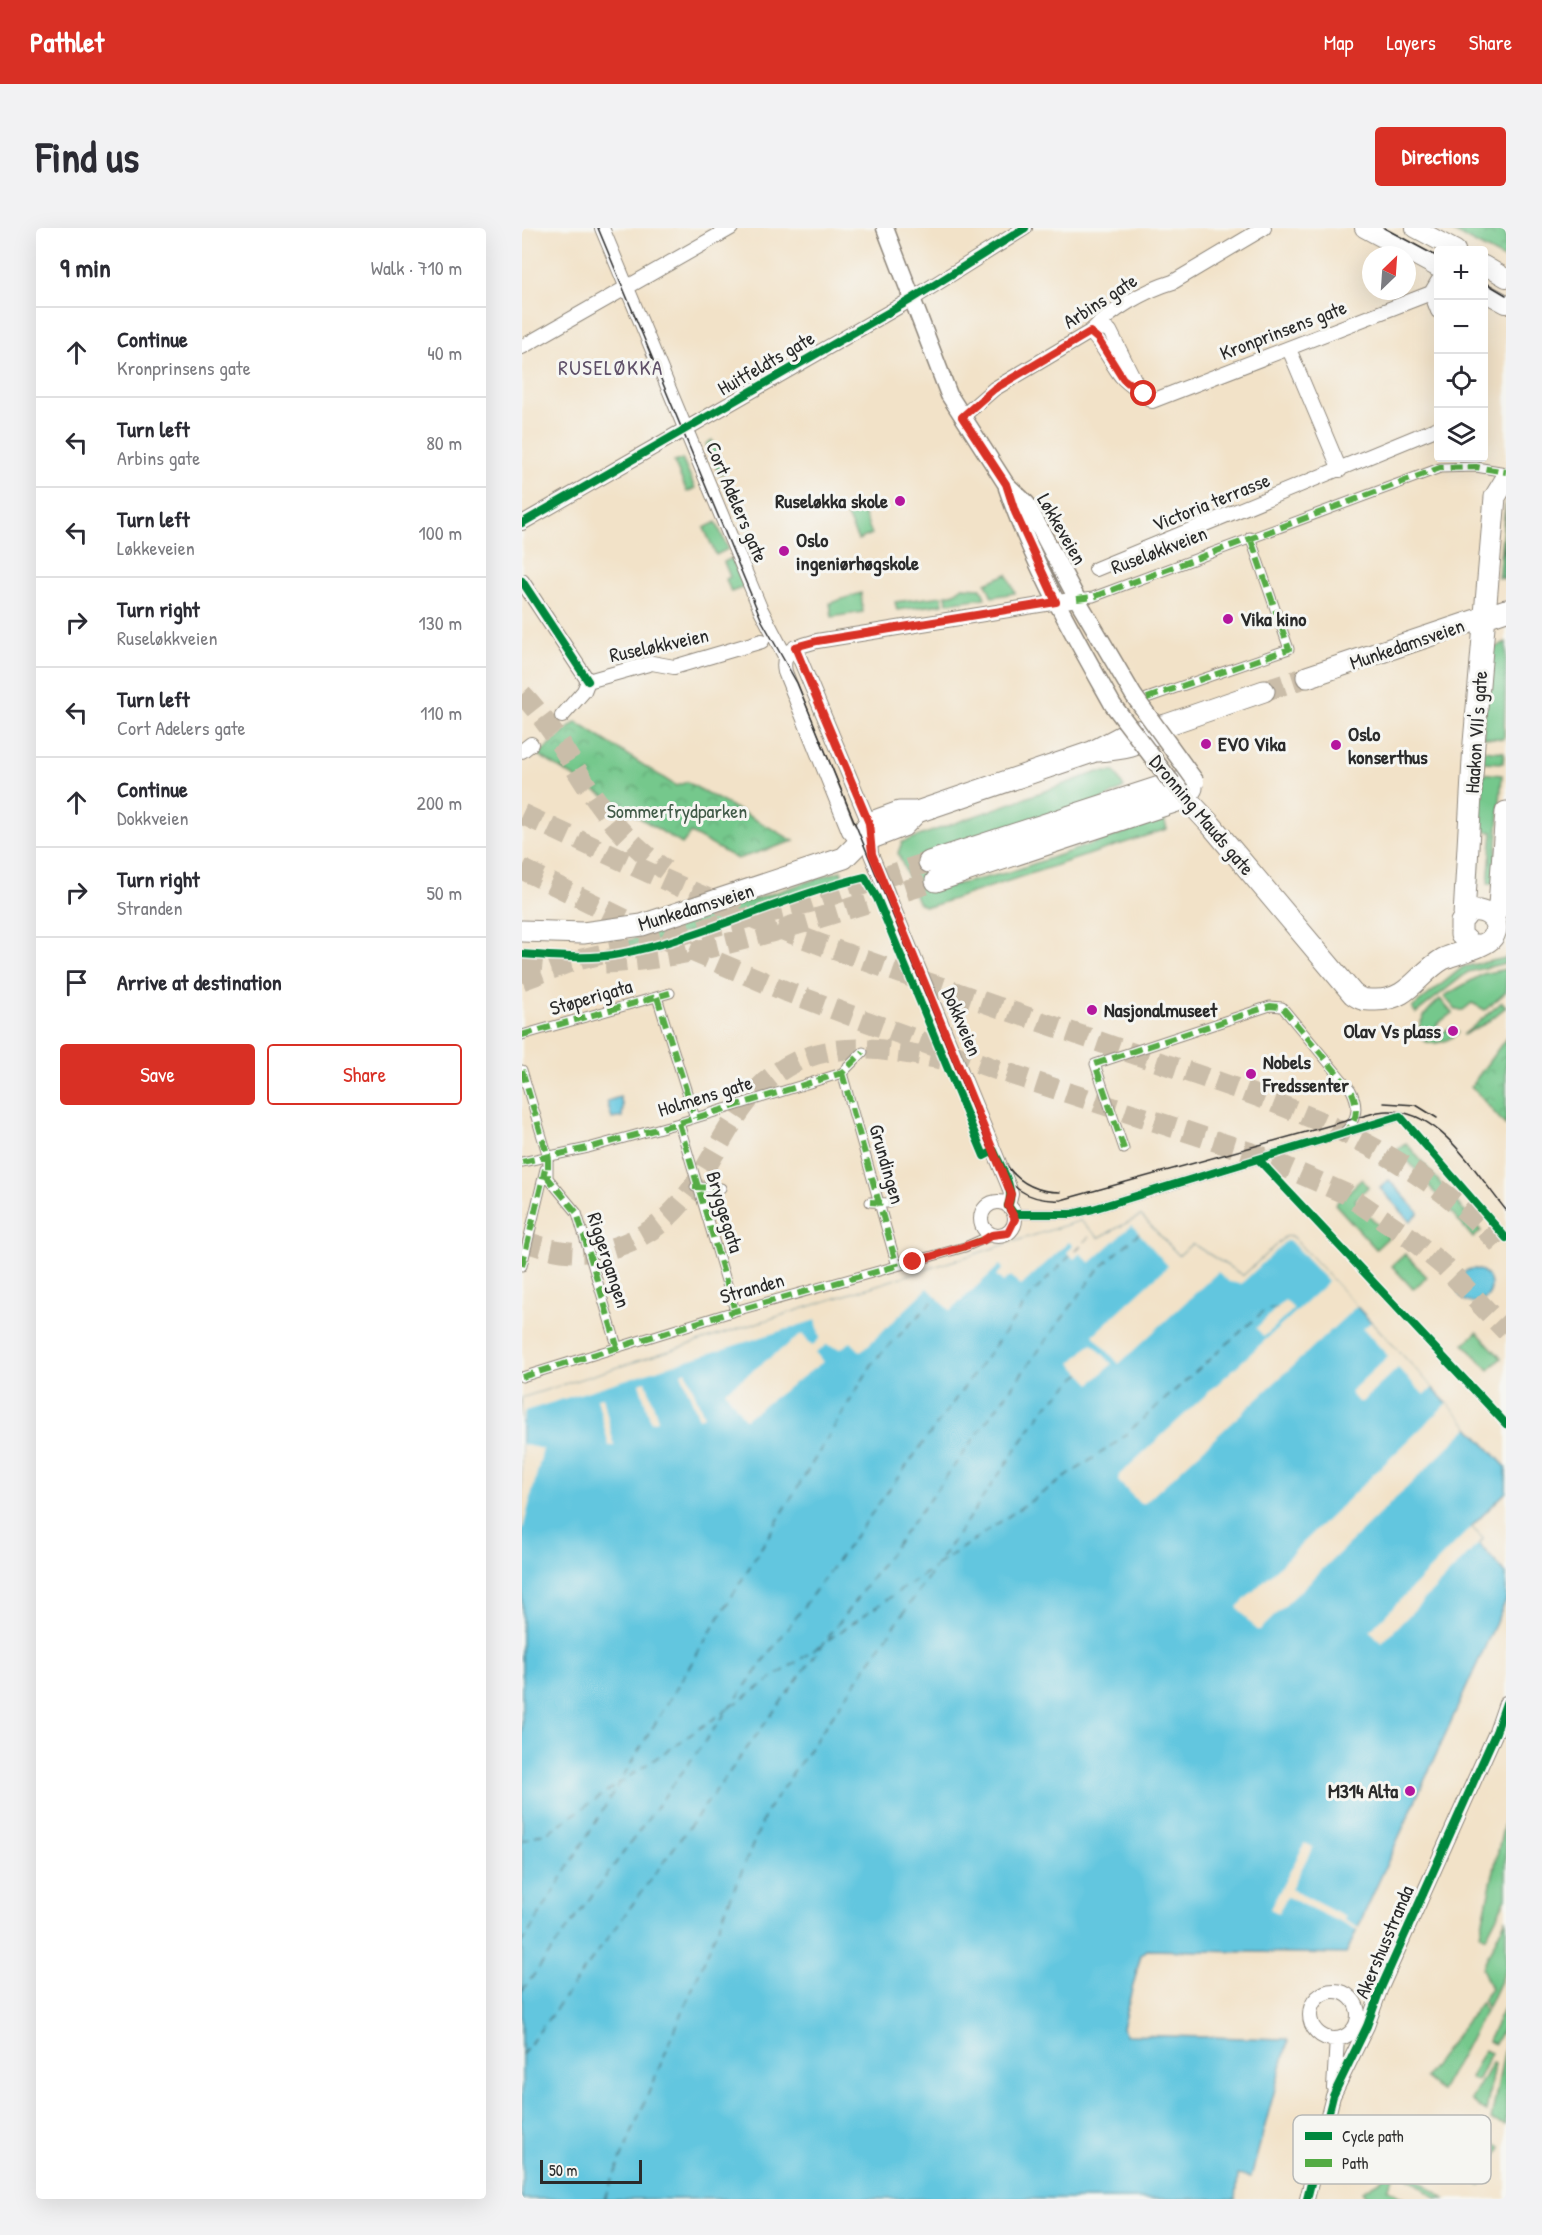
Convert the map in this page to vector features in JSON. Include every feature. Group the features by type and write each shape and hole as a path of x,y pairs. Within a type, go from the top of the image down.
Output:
{"highway":[{"name":"Haakon VII's gate","path":"1462,922 1484,617 1496,497 1506,479"},
{"name":"Munkedamsveien","path":"1307,677 1506,610"},
{"name":"Munkedamsveien","path":"522,932 583,933 642,925 839,860 867,840 903,826 917,812 1092,752 1128,749 1143,743 1166,725 1264,691"},
{"path":"932,871 1185,788"},
{"name":"Dronning Mauds gate","path":"1185,788 1228,826 1360,986 1375,1000 1396,998 1442,960 1490,943"},
{"name":"Haakon VII's gate","path":"1499,919 1506,812"},
{"path":"1476,910 1499,919 1490,943 1465,940 1462,922 1476,910"},
{"name":"Dronning Mauds gate","path":"1442,960 1462,922"}],"main road":[{"path":"1364,228 1434,266"},
{"path":"1415,228 1449,246"},
{"path":"1488,267 1506,278"},
{"path":"1488,294 1506,304"}],"street":[{"name":"Cort Adelers gate","path":"602,228 765,619 790,652 867,840"},
{"path":"522,347 731,228"},
{"name":"Løkkeveien","path":"885,228 940,376 962,417 1006,484 1027,504 1077,599"},
{"name":"Huitfeldts gate","path":"522,523 912,299 1025,228"},
{"name":"Arbins gate","path":"962,417 994,389 1156,287 1173,282 1264,228"},
{"path":"1434,288 1431,293 1434,301"},
{"name":"Kronprinsens gate","path":"1097,326 1098,339 1123,379 1152,401 1431,293"},
{"path":"1289,349 1341,470"},
{"name":"Victoria terrasse","path":"1096,569 1341,470 1434,430"},
{"name":"Ruseløkkveien","path":"790,652 817,641 1093,597 1440,468 1476,467 1506,472"},
{"name":"Løkkeveien","path":"1006,484 1015,512 1056,602"},
{"path":"1144,696 1289,649 1250,537"},
{"path":"522,581 588,681"},
{"name":"Dronning Mauds gate","path":"1077,599 1144,696 1185,788"},
{"name":"Dronning Mauds gate","path":"1056,602 1113,705 1185,788"},
{"name":"Ruseløkkveien","path":"562,716 584,692 588,681 652,663 674,667 762,641"},
{"name":"Cort Adelers gate","path":"790,652 784,666 788,680 849,831 867,840"},
{"name":"Dokkveien","path":"867,840 1009,1187 1011,1210"},
{"name":"Støperigata","path":"522,1035 670,993"},
{"path":"657,997 695,1118"},
{"path":"1124,1149 1095,1064 1256,1009 1276,1005 1282,1007 1351,1090 1357,1102 1356,1115 1349,1129 1341,1135"},
{"name":"Holmens gate","path":"522,1162 679,1123 842,1073 863,1052"},
{"name":"Riggergangen","path":"522,1070 548,1157 548,1178 577,1213 617,1346"},
{"name":"Grundingen","path":"842,1073 874,1202 897,1266"},
{"path":"1011,1210 1014,1224 1008,1233 992,1235 983,1228 983,1211 991,1204 1011,1210 1072,1214 1400,1116"},
{"name":"Bryggegata","path":"679,1123 696,1187 735,1311"},
{"path":"522,1266 548,1157"},
{"path":"696,1187 721,1188"},
{"path":"874,1202 889,1203"},
{"name":"Stranden","path":"522,1377 735,1311 982,1241 992,1235"},
{"name":"Akershusstranda","path":"1333,2096 1367,2026 1380,1989 1496,1732 1506,1703"},
{"name":"Akershusstranda","path":"1328,2115 1333,2096 1337,2039"},
{"name":"Akershusstranda","path":"1306,2199 1310,2184"}],"green space":[{"path":"1446,228 1506,228 1506,260 1488,250 1488,246 1480,246"},
{"path":"712,440 726,472 719,475 706,444"},
{"path":"682,459 695,488 687,492 674,462"},
{"path":"1506,498 1506,579 1498,578"},
{"path":"859,503 872,534 858,540 844,510"},
{"path":"716,522 728,549 716,555 704,528"},
{"path":"732,558 744,587 731,592 726,579 730,577 724,562"},
{"path":"1007,574 1015,593 992,597 986,583"},
{"path":"962,587 981,588 985,598 947,603 946,595 955,593"},
{"path":"861,593 863,612 832,617 830,603"},
{"path":"942,596 943,604 897,610 895,602"},
{"path":"1506,642 1504,739 1483,737 1490,650"},
{"name":"Sommerfrydparken","path":"576,722 676,786 687,782 794,841 737,859 691,833 682,844 538,755"},
{"path":"1482,750 1504,752 1503,763 1481,762"},
{"path":"1098,772 1115,772 1124,788 937,889 1010,872 1164,819 1167,829 932,906 924,906 918,902 898,853 902,842"},
{"path":"1480,773 1502,775 1494,884 1488,883 1493,832 1482,831 1477,883 1472,883"},
{"path":"841,871 843,879 727,920 648,942 607,949 567,952 525,951 606,948"},
{"path":"1506,958 1506,963 1468,972 1416,1013 1412,1008 1463,967"},
{"path":"1506,969 1506,992 1485,1010 1472,1003 1463,1010 1456,1010 1444,996 1483,974"},
{"path":"1440,999 1452,1013 1437,1024 1437,1028 1443,1032 1452,1027 1458,1033 1438,1043 1428,1042 1419,1036 1420,1025 1428,1011"},
{"path":"1502,1002 1506,1007 1486,1023 1463,1035"},
{"path":"1506,1038 1506,1126 1471,1086"},
{"path":"1406,1143 1481,1231 1473,1238 1404,1156 1390,1168 1384,1161"},
{"path":"1362,1179 1368,1187 1355,1200 1389,1237 1376,1249 1335,1204"},
{"path":"1405,1254 1427,1277 1413,1289 1392,1266"},
{"path":"1477,1332 1501,1358 1489,1370 1464,1344"},
{"path":"1506,1814 1506,1898 1486,1937 1480,1934"},
{"path":"1506,1918 1506,1968 1487,2009 1483,1999 1491,1989 1482,1968"},
{"path":"1481,2002 1485,2012 1441,2091 1425,2078"},
{"path":"1506,2003 1506,2022 1495,2044 1488,2041"},
{"path":"1506,2042 1506,2125 1491,2120"},
{"path":"1484,2050 1491,2053 1477,2081 1470,2078"},
{"path":"1492,2063 1494,2064 1486,2112 1471,2100"},
{"path":"1491,2141 1501,2147 1491,2166"},
{"path":"1374,2184 1390,2184 1387,2189 1404,2199 1368,2199 1362,2191"},
{"path":"1416,2184 1424,2184 1445,2199 1437,2199"}],"water":[{"path":"620,1097 623,1107 622,1117 612,1119 607,1101"},
{"path":"1389,1180 1419,1213 1410,1221 1380,1188"},
{"path":"1141,1216 1179,1256 1192,1244 1243,1276 1285,1237 1292,1237 1506,1467 1506,1492 1471,1527 1483,1539 1479,1544 1506,1574 1506,1600 1346,1954 1147,1950 1141,1955 1122,2028 1126,2035 1286,2039 1288,2041 1251,2177 1238,2175 1236,2199 522,2199 522,1398 1080,1221 1099,1238"},
{"path":"1474,1269 1486,1274 1491,1286 1486,1298 1474,1303 1462,1298 1457,1286 1462,1274"}],"pier":[{"path":"1141,1216 1179,1256 1192,1244 1243,1276 1285,1237 1292,1237 1357,1306 1145,1503 1139,1503 1118,1481 1119,1475 1328,1282 1290,1241 1286,1241 1241,1284 1229,1282 1218,1272 1119,1364 1093,1335 1168,1266 1132,1225 1090,1263 1080,1253 1074,1259 1067,1252 1073,1246 1069,1242 1021,1286 1011,1276 1003,1282 996,1275 1003,1269 1000,1265 950,1311 928,1288 861,1352 851,1342 840,1349 826,1345 816,1353 823,1362 745,1419 725,1391 802,1334 812,1346 820,1338 816,1320 525,1411 522,1424 522,1398 1080,1221 1099,1238"},
{"path":"1285,1300 1294,1309 1264,1337 1256,1328"},
{"path":"1371,1322 1433,1388 1424,1395 1398,1368 1362,1402 1358,1402 1351,1391 1388,1356 1363,1329"},
{"path":"1092,1343 1112,1364 1091,1384 1071,1363"},
{"path":"686,1371 704,1416 699,1418 681,1373"},
{"path":"646,1381 658,1420 651,1422 639,1383"},
{"path":"603,1397 614,1445 609,1446 597,1398"},
{"path":"1447,1403 1469,1427 1260,1630 1256,1630 1237,1607"},
{"path":"522,1444 543,1449 522,1533"},
{"path":"1471,1527 1483,1539 1382,1643 1370,1631"},
{"path":"1305,1843 1313,1847 1291,1889 1345,1917 1344,1920 1359,1928 1358,1931 1287,1897 1278,1913 1270,1909"}],"ferry route":[{"path":"522,2055 1097,1271 1139,1233"},
{"path":"522,1991 1034,1292 1089,1237"},
{"path":"522,1944 874,1361 937,1297"},
{"path":"937,1565 1117,1442 1265,1310 1277,1308"},
{"path":"604,2199 767,1811 1044,1409 1081,1373"},
{"path":"828,1640 933,1568"},
{"path":"732,1706 824,1643"},
{"path":"522,1841 551,1830 728,1709"}],"tunnel":[{"path":"1264,691 1307,677"},
{"path":"522,694 546,723 614,824 649,858 665,870"},
{"path":"522,814 631,865 817,943 1225,1084 1328,1125 1377,1150 1423,1178 1467,1212 1506,1252"},
{"path":"522,980 570,962 811,902 929,862"},
{"path":"522,869 675,944 785,991 992,1068 1258,1155 1346,1194 1409,1237 1445,1267 1506,1331"},
{"path":"605,963 645,959 729,943 772,932 936,881"},
{"path":"522,959 559,963"},
{"path":"522,1240 544,1248 568,1252 591,1252 615,1247 649,1231 675,1209 696,1183 748,1100 772,1077 802,1059 837,1050 854,1049 889,1051 941,1059"}],"tram line":[{"path":"598,228 762,621 797,683 992,1155 1011,1183 1027,1195 1061,1200 1378,1112 1399,1112 1418,1117 1451,1142 1506,1210"},
{"path":"1384,228 1434,255"},
{"path":"1488,284 1506,295"},
{"path":"1384,1103 1416,1105 1437,1118"},
{"path":"1003,1160 1014,1174 1027,1184 1043,1190 1060,1192"}],"marked path":[{"path":"1077,599 1093,597 1440,468 1476,467 1506,472"},
{"path":"1147,698 1289,649 1250,537"},
{"path":"522,1035 670,993"},
{"path":"657,997 695,1118"},
{"path":"1124,1149 1095,1064 1270,1006 1282,1007 1351,1090 1356,1112 1353,1122 1345,1132"},
{"path":"522,1162 588,1148 679,1123 842,1073 863,1052"},
{"path":"522,1070 548,1157 548,1178 577,1213 617,1346"},
{"path":"842,1073 897,1266"},
{"path":"679,1123 735,1311"},
{"path":"522,1266 545,1169"},
{"path":"693,1187 721,1188"},
{"path":"870,1202 889,1203"},
{"path":"522,1377 735,1311 965,1247 992,1235"}],"cycle path":[{"path":"522,523 912,299 1025,228"},
{"path":"522,581 588,681"},
{"path":"522,954 583,957 619,954 681,938 803,895 865,877 877,898 984,1156 994,1151 1004,1171 1010,1192 1008,1206 1014,1214 1072,1214 1093,1209 1400,1116 1506,1238"},
{"path":"1259,1160 1506,1424"},
{"path":"1328,2115 1333,2096 1367,2026 1380,1990 1496,1732 1506,1703"},
{"path":"1307,2199 1311,2184"}],"place":[{"name":"Ruseløkka skole","path":"900,501"},
{"name":"Oslo ingeniørhøgskole","path":"784,551"},
{"name":"Vika kino","path":"1228,619"},
{"name":"EVO Vika","path":"1206,744"},
{"name":"Oslo konserthus","path":"1336,745"},
{"name":"Nasjonalmuseet","path":"1092,1010"},
{"name":"Olav Vs plass","path":"1453,1031"},
{"name":"Nobels Fredssenter","path":"1251,1074"},
{"name":"M314 Alta","path":"1410,1791"}],"district":[{"name":"RUSELØKKA","path":"611,368"}],"route":[{"path":"913,1262 982,1241 992,1235 1008,1233 1015,1219 1008,1206 1011,1194 872,854 869,823 807,670 795,647 817,641 1056,602 1015,512 1006,484 962,417 994,389 1090,332 1098,339 1123,379 1144,394"}]}
